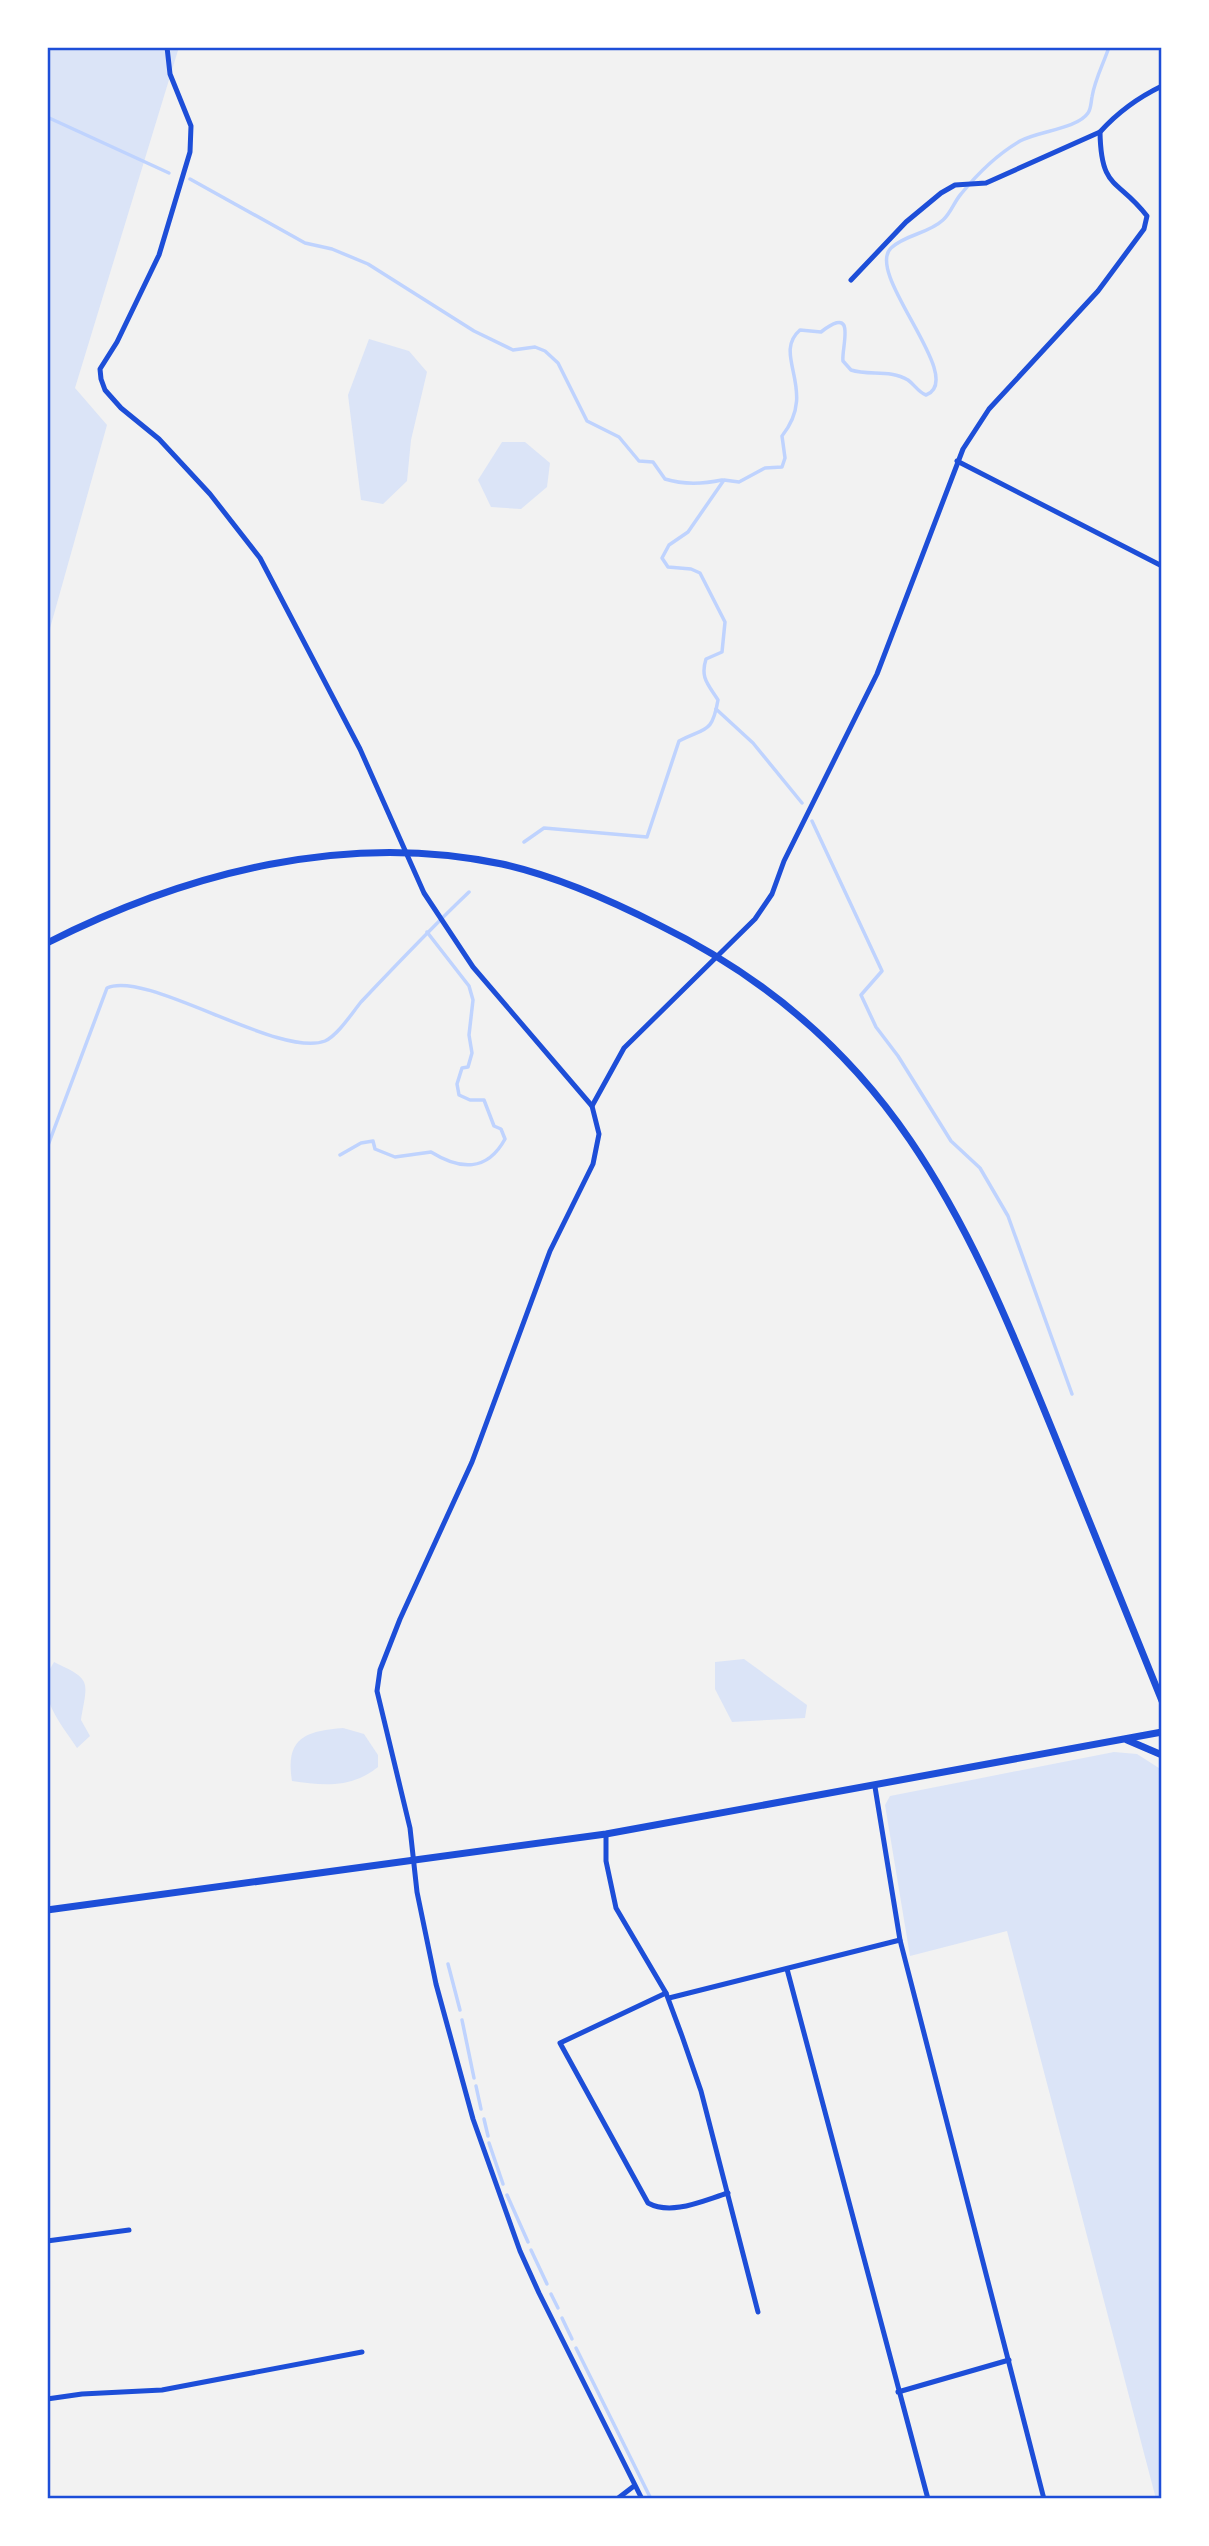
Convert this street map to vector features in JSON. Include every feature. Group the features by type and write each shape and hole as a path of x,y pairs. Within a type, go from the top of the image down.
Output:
{"main road":[{"path":"47,943 82,926 229,871 283,862 405,852 464,857 539,875 630,910 719,956 808,1022 844,1057 880,1099 933,1176 989,1279 1015,1338 1162,1701"},
{"path":"47,1910 606,1834 875,1787 1162,1732"},
{"path":"1123,1739 1162,1755"}],"street":[{"path":"167,47 170,74 191,126 190,152 159,255 117,342 100,369 105,390 121,408 159,439 236,524 260,558 360,749 424,893 474,967 592,1106 599,1134 593,1164 551,1251 472,1462 422,1568 380,1670 377,1691 410,1828 413,1860 436,1984 473,2119 538,2293 642,2499"},
{"path":"851,280 906,222 955,185 986,183 1100,132 1116,114 1162,86"},
{"path":"592,1106 624,1048 755,919 772,894 784,861 877,674 957,461 989,409 1098,291 1143,229 1147,216 1110,181 1100,149 1100,132"},
{"path":"957,461 1162,566"},
{"path":"875,1787 900,1940 1044,2499"},
{"path":"606,1834 606,1861 615,1908 667,1996 701,2091 758,2312"},
{"path":"728,2193 682,2206 657,2208 648,2203 560,2043 667,1996 900,1940"},
{"path":"788,1969 928,2499"},
{"path":"47,2241 129,2230"},
{"path":"47,2399 82,2394 162,2390 362,2353"},
{"path":"898,2392 1009,2360"},
{"path":"617,2499 634,2486"}],"shaded area":[{"path":"47,47 179,47 75,388 107,425 47,639"},
{"path":"369,339 409,351 427,372 411,440 407,481 383,504 361,500 348,395"},
{"path":"502,442 525,442 550,463 547,487 521,509 491,507 478,480"},
{"path":"744,1659 807,1705 805,1718 732,1722 715,1689 715,1662"},
{"path":"54,1662 81,1678 86,1689 81,1720 90,1736 77,1748 57,1718 48,1696 46,1685"},
{"path":"343,1728 364,1734 378,1755 378,1767 358,1779 337,1784 292,1781 292,1755 300,1740 318,1732"},
{"path":"1114,1752 1137,1754 1162,1770 1162,2499 1156,2499 1007,1931 910,1956 885,1805 890,1796"}],"waterway":[{"path":"524,842 544,828 647,837 679,741 702,731 713,719 718,700 706,681 704,666 706,659 722,652 725,622 700,573 691,569 668,567 662,558 669,545 688,532 724,480 739,482 765,468 782,467 785,458 782,436 792,419 796,404 790,351 792,340 800,330 821,332 840,322 845,331 843,361 851,370 901,377 926,395 935,385 934,369 926,348 891,280 886,261 891,248 943,220 974,179 1011,146 1083,118 1090,110 1095,84 1109,47"},
{"path":"47,117 169,173"},
{"path":"190,179 305,243 332,249 368,264 474,331 513,350 535,347 545,351 558,363 587,421 619,437 639,461 653,462 665,479 693,483 722,480"},
{"path":"716,709 753,743 802,803"},
{"path":"812,821 882,971 861,995 876,1027 898,1056 951,1141 980,1168 1008,1216 1072,1394"},
{"path":"47,1148 107,988 126,986 151,991 277,1038 304,1043 325,1041 340,1029 361,1002 469,892"},
{"path":"340,1155 361,1143 373,1141 375,1149 395,1157 431,1152 452,1162 472,1165 490,1157 505,1139 501,1129 494,1126 484,1100 470,1100 459,1095 457,1084 462,1068 468,1067 472,1053 469,1035 473,1000 469,986 427,932"},
{"path":"448,1964 460,2010"},
{"path":"462,2020 474,2078"},
{"path":"476,2086 481,2109"},
{"path":"484,2119 488,2136"},
{"path":"489,2143 503,2184"},
{"path":"507,2195 528,2242"},
{"path":"531,2250 547,2284"},
{"path":"551,2294 558,2308"},
{"path":"562,2318 572,2339"},
{"path":"576,2348 651,2499"}]}
